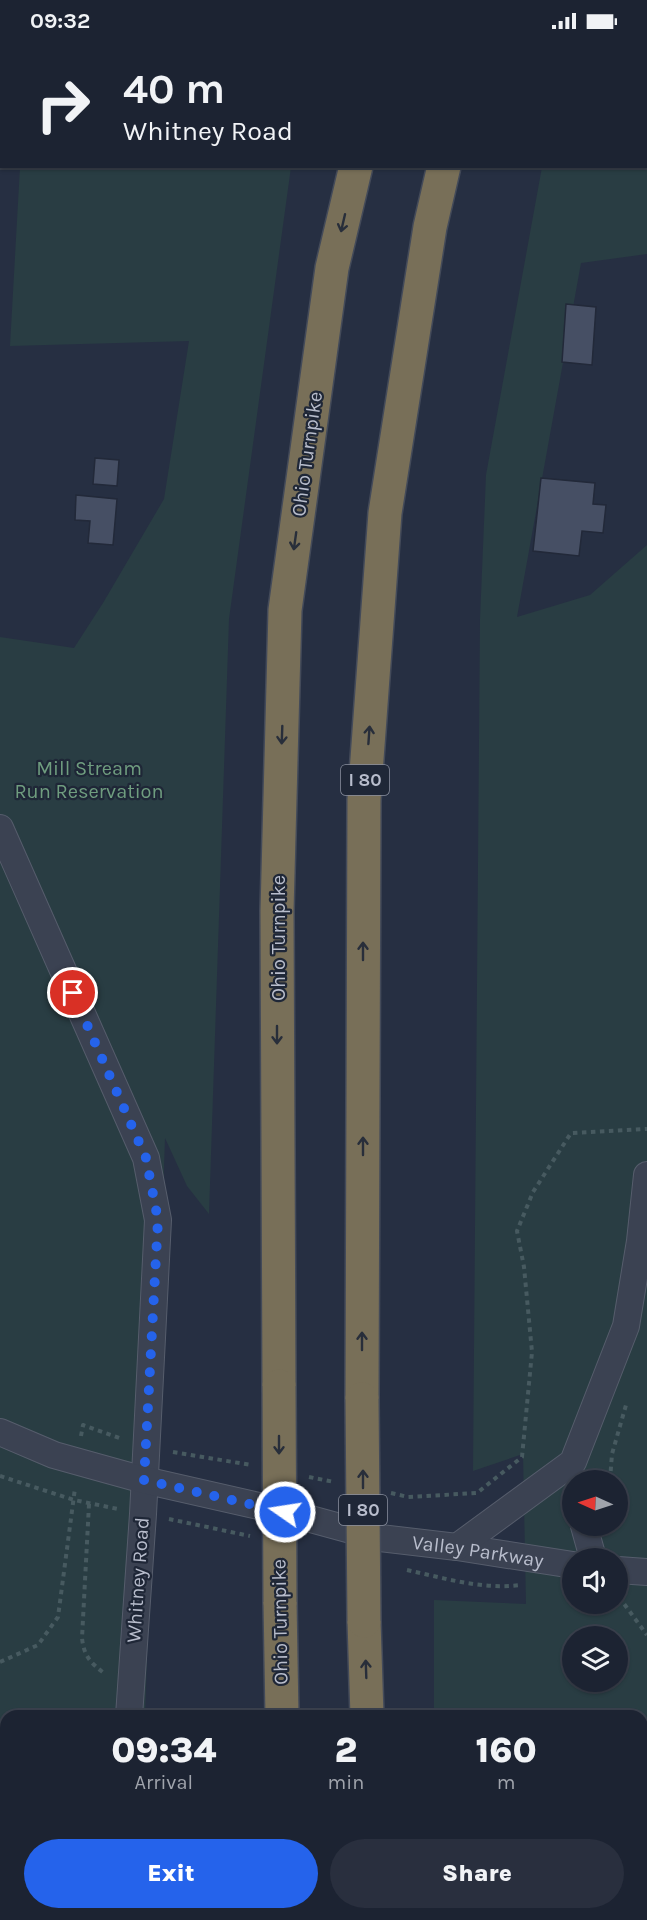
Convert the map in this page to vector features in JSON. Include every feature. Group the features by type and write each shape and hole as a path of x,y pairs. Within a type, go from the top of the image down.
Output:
{"highway":[{"name":"Ohio Turnpike","path":"282,1710 277,911 285,610 333,268 356,168"},
{"name":"I 80","path":"367,1710 362,1399 364,788 385,513 430,227 444,168"}],"street":[{"name":"Whitney Road","path":"0,828 146,1158 158,1220 129,1710"},
{"path":"574,1470 626,1326 640,1241 647,1175"},
{"name":"Valley Parkway","path":"0,1432 54,1455 144,1480 285,1512 380,1538 562,1563"},
{"path":"457,1547 562,1479"},
{"path":"628,1571 647,1572"}],"path":[{"path":"477,1493 522,1457 532,1353 524,1267 517,1231 533,1192 571,1133 647,1129"},
{"path":"611,1470 617,1432 628,1400"},
{"path":"0,1662 39,1645 58,1617 74,1500 76,1461 83,1425"},
{"path":"0,1476 74,1500 104,1506"},
{"path":"89,1504 83,1650 87,1660 112,1680"},
{"path":"628,1610 647,1635"}],"green space":[{"name":"Mill Stream Run Reservation","path":"20,168 291,168 229,619 209,1214 187,1186 165,1138 145,1710 0,1710 0,637 74,648 103,603 164,499 189,341 10,346"},
{"path":"542,168 647,168 647,254 581,263 517,617 590,595 647,545 647,1710 434,1710 434,1600 526,1604 523,1454 473,1471 480,619 486,475"}],"building":[{"path":"566,304 596,307 592,365 562,362"},
{"path":"95,458 119,460 117,486 93,484"},
{"path":"541,478 595,483 593,504 606,505 603,533 582,531 579,556 533,551"},
{"path":"76,495 117,499 113,545 88,543 90,521 75,520"}],"route":[{"path":"73,993 146,1158 158,1220 144,1480 285,1512"}]}
